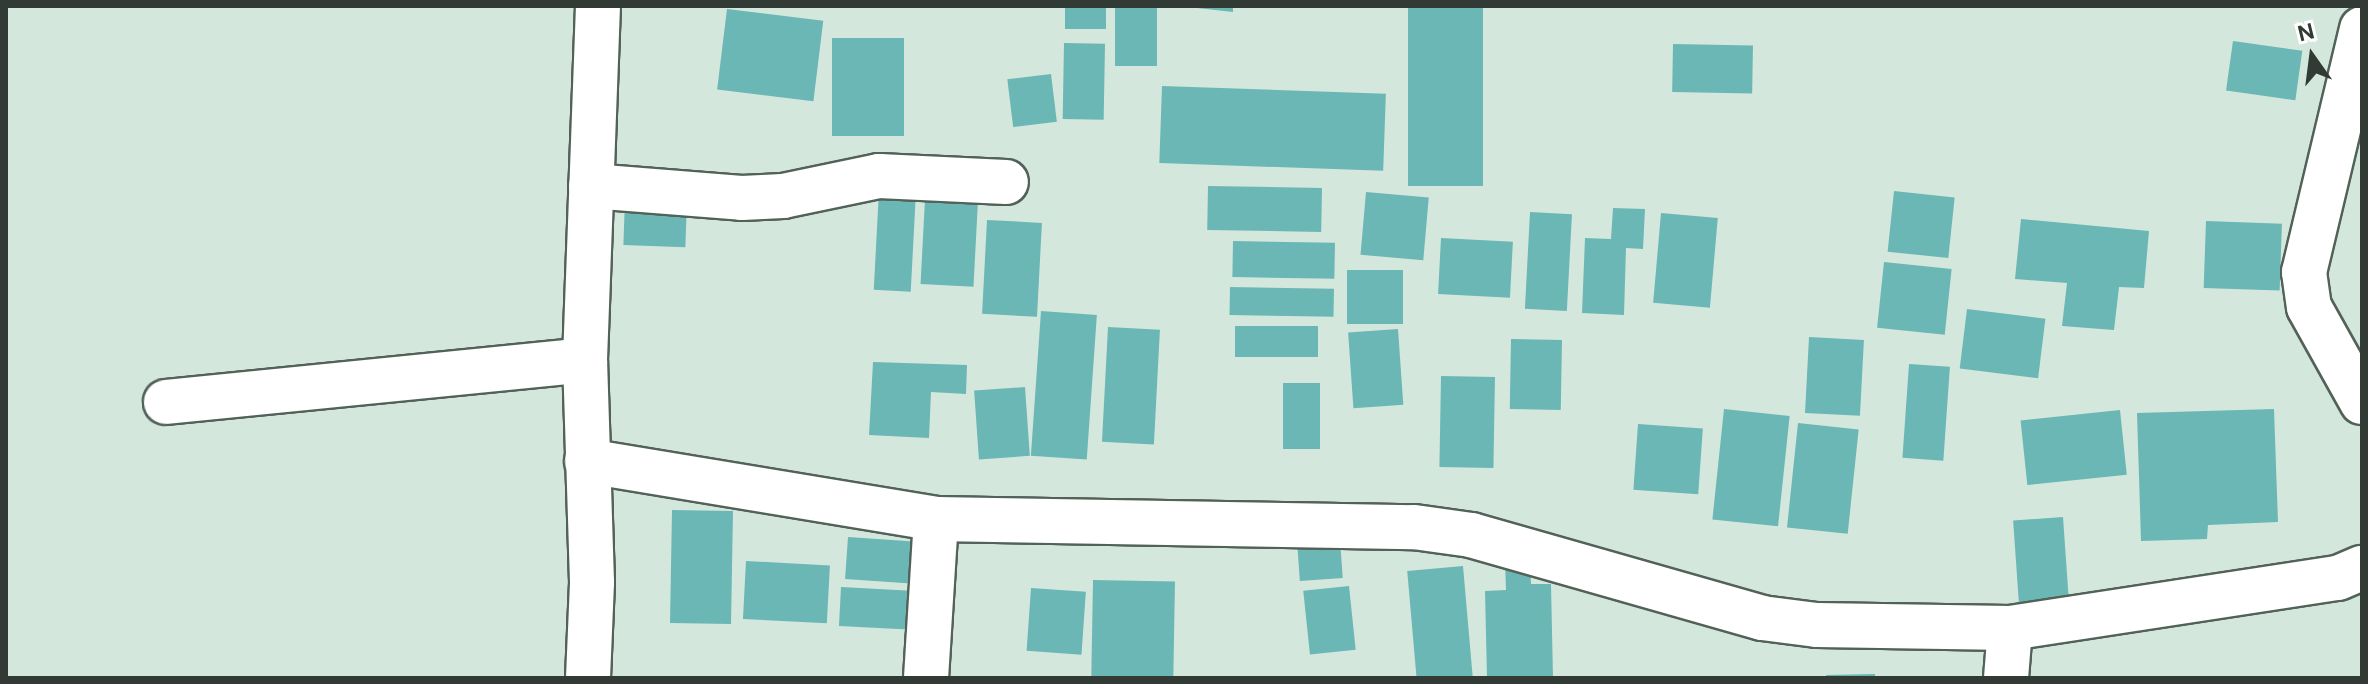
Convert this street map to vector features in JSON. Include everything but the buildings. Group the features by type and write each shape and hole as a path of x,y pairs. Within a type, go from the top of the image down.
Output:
{"street":[{"path":"588,678 592,582 585,360 598,6"},
{"path":"2362,29 2304,272 2309,307 2362,402"},
{"path":"591,186 742,198 783,196 879,176 1006,182"},
{"path":"166,402 585,360"},
{"path":"587,461 936,519 1414,527 1471,535 1762,618 1817,625 2010,628 2338,578 2362,568"},
{"path":"926,678 936,519"},
{"path":"2006,678 2010,628"}]}
